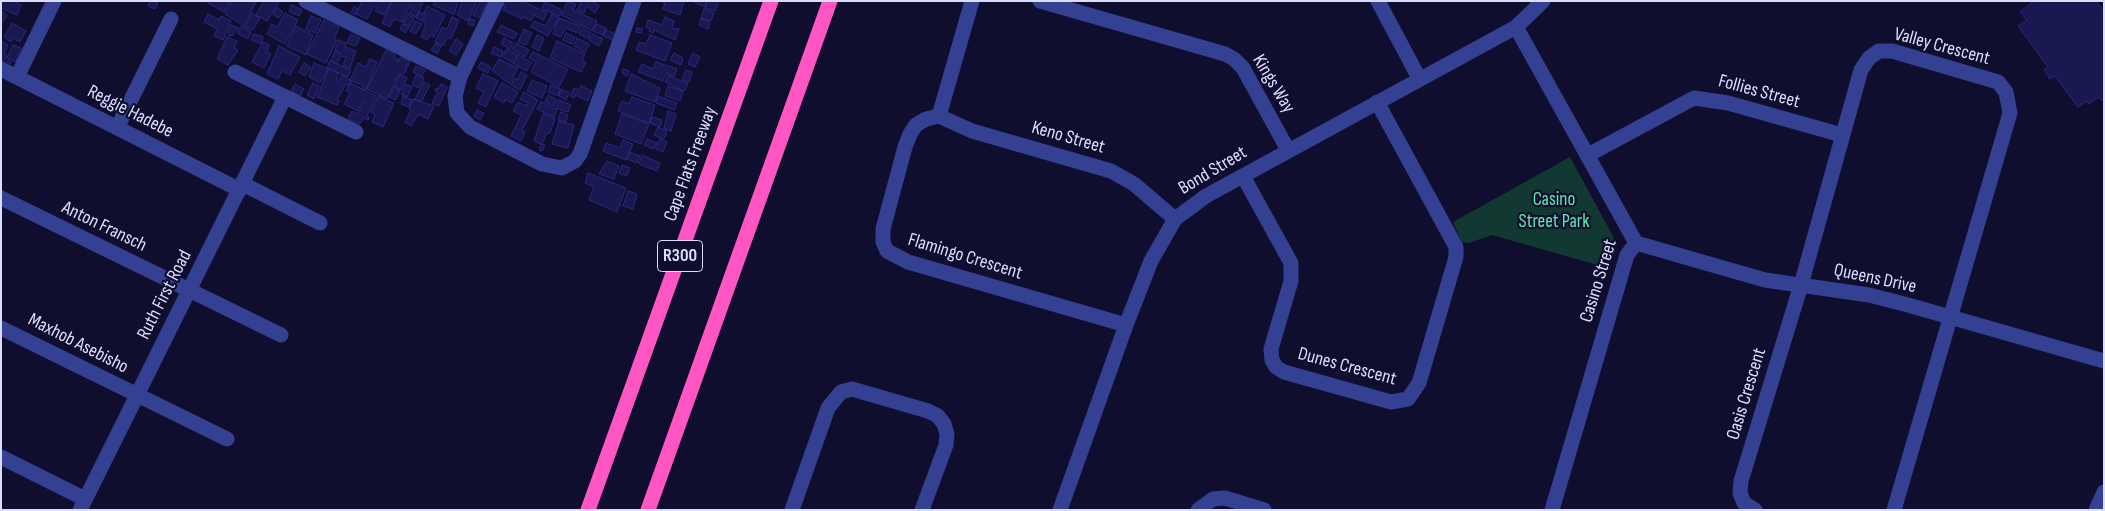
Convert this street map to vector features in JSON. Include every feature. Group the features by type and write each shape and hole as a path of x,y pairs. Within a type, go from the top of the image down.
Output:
{"highway":[{"name":"Cape Flats Freeway","path":"588,510 771,1"},
{"path":"648,510 830,1"}],"street":[{"path":"17,77 54,1"},
{"path":"306,1 460,77"},
{"path":"497,1 460,77 455,106 462,120 470,126 542,164 562,168 569,166 580,154 634,1"},
{"path":"939,116 972,1"},
{"name":"Kings Way","path":"1040,1 1225,54 1234,59 1242,68 1288,150"},
{"path":"1378,1 1419,78"},
{"name":"Bond Street","path":"1060,510 1151,261 1175,219 1206,196 1419,78 1516,27 1543,1"},
{"path":"117,128 171,19"},
{"name":"Casino Street","path":"1516,27 1636,243 1627,255 1552,510"},
{"name":"Valley Crescent","path":"1800,285 1861,70 1869,58 1879,51 1892,51 1998,82 2006,92 2010,113 1951,317"},
{"name":"Reggie Hadebe","path":"1,69 117,128 320,223"},
{"path":"235,72 356,132"},
{"name":"Ruth First Road","path":"86,506 137,396 286,97"},
{"name":"Follies Street","path":"1588,155 1694,98 1728,103 1842,135"},
{"name":"Dunes Crescent","path":"1243,176 1291,263 1291,281 1271,349 1272,360 1276,367 1284,372 1391,402 1408,399 1419,383 1456,257 1456,247 1377,102"},
{"name":"Keno Street","path":"939,116 972,131 1111,171 1134,184 1175,219"},
{"name":"Flamingo Crescent","path":"939,116 926,119 916,126 910,134 883,229 883,242 887,251 908,262 1126,326"},
{"name":"Anton Fransch","path":"1,198 281,335"},
{"name":"Queens Drive","path":"1636,243 1765,280 1869,296 1951,317 2104,362"},
{"name":"Oasis Crescent","path":"1755,510 1744,503 1740,493 1741,481 1800,285"},
{"path":"1894,510 1951,317"},
{"name":"Maxhob Asebisho","path":"1,328 227,439"},
{"path":"792,510 828,408 841,392 852,389 928,411 938,416 944,424 947,434 946,445 922,510"},
{"path":"1,457 86,506"},
{"path":"2096,510 2104,492"},
{"path":"1201,507 1213,499 1225,498 1264,510"}],"green space":[{"name":"Casino Street Park","path":"1570,157 1614,238 1608,268 1492,235 1469,243 1462,242 1453,222"}],"building":[{"path":"1,1 14,1 21,5 17,15 1,8"},
{"path":"150,1 158,3 155,9 148,6"},
{"path":"209,1 230,1 224,12 208,3"},
{"path":"232,1 256,2 244,26 225,14"},
{"path":"264,1 280,1 267,21 256,15"},
{"path":"362,1 392,1 384,15 375,11 377,7 374,6 367,19 356,14"},
{"path":"392,1 420,1 423,3 416,17 409,13 412,7 410,5 402,22 394,19 390,27 382,23"},
{"path":"435,1 454,1 458,3 454,14 433,5"},
{"path":"462,1 477,1 468,21 457,15"},
{"path":"480,1 488,1 479,18 473,15"},
{"path":"508,1 522,1 547,13 543,20 534,15 531,21 523,17 522,19 503,10 505,7 503,6"},
{"path":"567,1 576,4 573,10 597,21 592,31 562,15"},
{"path":"577,1 593,1 599,6 595,13 587,6 584,13 577,10 581,3"},
{"path":"660,1 684,1 680,15 663,9 665,3"},
{"path":"692,1 707,1 705,7"},
{"path":"707,1 719,1 715,11 705,8"},
{"path":"2034,1 2096,1 2104,12 2104,98 2101,100 2098,97 2089,104 2087,101 2078,107 2055,76 2050,79 2044,70 2048,67 2018,26 2027,20 2020,12"},
{"path":"545,2 562,10 560,16 542,9"},
{"path":"292,5 302,10 299,16 289,11"},
{"path":"427,6 445,15 434,37 430,35 427,40 421,37 426,23 423,22 427,15 424,13"},
{"path":"354,7 358,9 355,15 351,13"},
{"path":"277,8 283,12 279,18 273,15"},
{"path":"704,9 714,13 711,21 701,18"},
{"path":"1,11 7,15 1,25"},
{"path":"419,12 425,15 422,21 416,18"},
{"path":"252,13 260,18 253,30 245,27"},
{"path":"285,13 298,20 285,44 267,34 272,24 277,27"},
{"path":"208,14 219,20 221,16 231,21 223,40 214,36 217,29 204,22"},
{"path":"408,14 414,18 409,27 403,23"},
{"path":"552,14 559,18 548,36 531,27 534,21 546,26"},
{"path":"311,16 321,20 315,33 310,30 309,33 313,35 306,55 287,46 296,26 305,31"},
{"path":"452,17 459,20 451,39 447,38 443,46 435,42 442,27 447,29"},
{"path":"665,17 674,21 672,28 679,29 675,40 654,30 653,33 646,27 648,20 662,25"},
{"path":"559,18 580,26 577,33 566,28 561,37 553,34"},
{"path":"470,19 475,20 473,26 468,24"},
{"path":"701,19 710,22 708,29 699,25"},
{"path":"324,20 339,27 334,39 337,40 326,63 307,54"},
{"path":"415,21 422,24 416,34 410,31"},
{"path":"12,23 26,31 20,42 13,38 11,42 4,37"},
{"path":"403,24 409,27 405,33 400,29"},
{"path":"596,24 606,28 603,35 593,31"},
{"path":"231,25 238,28 232,36 228,35"},
{"path":"501,25 517,33 514,39 497,32"},
{"path":"241,26 251,32 248,39 237,33"},
{"path":"582,28 591,33 588,39 579,34"},
{"path":"637,28 643,29 641,33 636,32"},
{"path":"524,29 532,33 526,45 518,42"},
{"path":"606,30 616,34 613,40 603,36"},
{"path":"566,33 575,37 572,44 563,40"},
{"path":"254,34 263,37 261,44 251,40"},
{"path":"351,34 360,38 356,46 347,43"},
{"path":"593,34 603,39 599,46 589,40"},
{"path":"537,35 544,38 539,51 532,47"},
{"path":"650,35 672,43 665,61 636,50 639,42 646,44"},
{"path":"227,37 237,41 234,48 238,50 228,65 217,59"},
{"path":"504,38 513,43 510,49 501,44"},
{"path":"577,38 589,44 585,52 574,46"},
{"path":"456,39 463,44 456,55 449,51"},
{"path":"339,40 346,43 345,47 356,51 350,68 343,65 346,57 341,56 337,64 331,61 335,51 341,54 335,50"},
{"path":"1,41 8,45 4,54 7,56 2,65"},
{"path":"557,41 585,54 582,61 586,62 581,72 550,58"},
{"path":"263,42 269,45 267,52 271,54 264,68 252,62"},
{"path":"436,43 441,47 437,54 431,50"},
{"path":"516,43 529,50 525,57 512,49"},
{"path":"13,45 21,48 16,62 12,60 10,64 7,62 9,59 7,58"},
{"path":"279,46 300,57 290,75 282,71 278,79 267,74"},
{"path":"494,47 503,51 501,57 491,53"},
{"path":"507,49 518,55 513,63 502,56"},
{"path":"386,50 395,55 394,57 398,59 398,62 401,57 410,61 408,66 406,65 407,68 404,74 399,74 387,99 367,89"},
{"path":"533,52 568,69 559,87 531,72 536,62 529,58"},
{"path":"674,53 683,58 681,65 670,60"},
{"path":"693,53 700,57 695,67 688,64"},
{"path":"518,55 532,63 526,71 513,63"},
{"path":"370,59 377,62 366,90 362,89 364,86 350,80 358,63 366,67"},
{"path":"499,59 518,68 509,84 492,70"},
{"path":"330,61 351,70 348,77 327,68"},
{"path":"481,62 491,67 488,73 478,68"},
{"path":"656,62 677,69 674,76 666,73 663,81 638,72 642,64 653,69"},
{"path":"304,63 311,67 305,76 299,72"},
{"path":"314,63 328,69 320,83 309,77"},
{"path":"416,66 425,70 422,76 413,72"},
{"path":"329,68 339,73 336,79 339,81 342,75 351,81 349,86 346,84 337,100 340,101 337,105 317,97"},
{"path":"623,69 629,71 627,76 622,73"},
{"path":"686,70 692,72 689,82 682,80"},
{"path":"521,72 527,75 520,90 511,85 514,78 518,80"},
{"path":"483,74 498,81 486,107 478,103 484,92 476,88"},
{"path":"631,74 660,88 655,102 625,91"},
{"path":"400,75 407,78 401,90 395,86"},
{"path":"416,75 424,78 419,88 412,85"},
{"path":"668,75 688,84 684,91 665,82"},
{"path":"532,80 547,86 542,98 527,91"},
{"path":"424,82 430,85 421,102 415,99"},
{"path":"313,83 319,86 314,99 307,95"},
{"path":"350,83 376,96 367,116 369,117 368,120 363,118 360,124 348,119 352,111 358,114 365,101 363,100 358,111 344,104 350,93 346,91"},
{"path":"502,83 518,92 512,103 505,99 504,103 494,97"},
{"path":"295,84 304,89 300,96 291,91"},
{"path":"406,84 412,87 407,97 401,94"},
{"path":"441,84 447,87 439,106 432,103 438,92 435,91 436,88 439,89"},
{"path":"551,85 560,89 558,96 548,92"},
{"path":"581,86 592,91 588,101 575,95 574,98 570,96 574,88 579,90"},
{"path":"668,86 683,91 680,101 665,96"},
{"path":"394,87 400,90 396,100 389,97"},
{"path":"561,89 569,93 566,100 559,96"},
{"path":"524,92 538,100 522,130 525,132 521,141 511,136 521,115 513,111 518,102 527,106 528,103 520,99"},
{"path":"548,95 557,100 554,106 545,102"},
{"path":"378,96 394,103 383,127 372,122 375,114 371,112"},
{"path":"403,96 412,100 409,107 401,104"},
{"path":"658,96 677,103 674,110 656,103"},
{"path":"632,97 655,105 649,123 618,111 622,101 629,104"},
{"path":"413,99 434,106 428,119 418,114 411,126 405,122 411,110 409,109"},
{"path":"559,100 571,105 568,112 556,108"},
{"path":"541,102 557,110 554,117 537,109"},
{"path":"477,110 484,113 480,120 474,116"},
{"path":"668,111 676,114 671,131 664,128"},
{"path":"561,112 568,115 566,122 558,120"},
{"path":"543,114 555,118 550,133 547,133 542,144 545,145 542,151 539,150 541,144 534,141"},
{"path":"622,114 649,124 641,144 615,134"},
{"path":"652,117 662,120 660,127 650,123"},
{"path":"559,121 574,125 568,148 552,144"},
{"path":"658,127 667,131 664,139 654,135"},
{"path":"647,139 657,143 654,149 644,145"},
{"path":"660,139 667,142 663,152 656,149"},
{"path":"623,140 633,144 626,160 603,151 606,143 620,148"},
{"path":"630,152 640,156 637,163 627,159"},
{"path":"642,155 660,163 657,171 639,164"},
{"path":"607,161 619,166 614,179 599,174"},
{"path":"622,165 630,168 627,176 619,173"},
{"path":"588,173 626,188 617,212 589,200 594,187 585,183"},
{"path":"628,191 637,194 633,209 623,206"}]}
